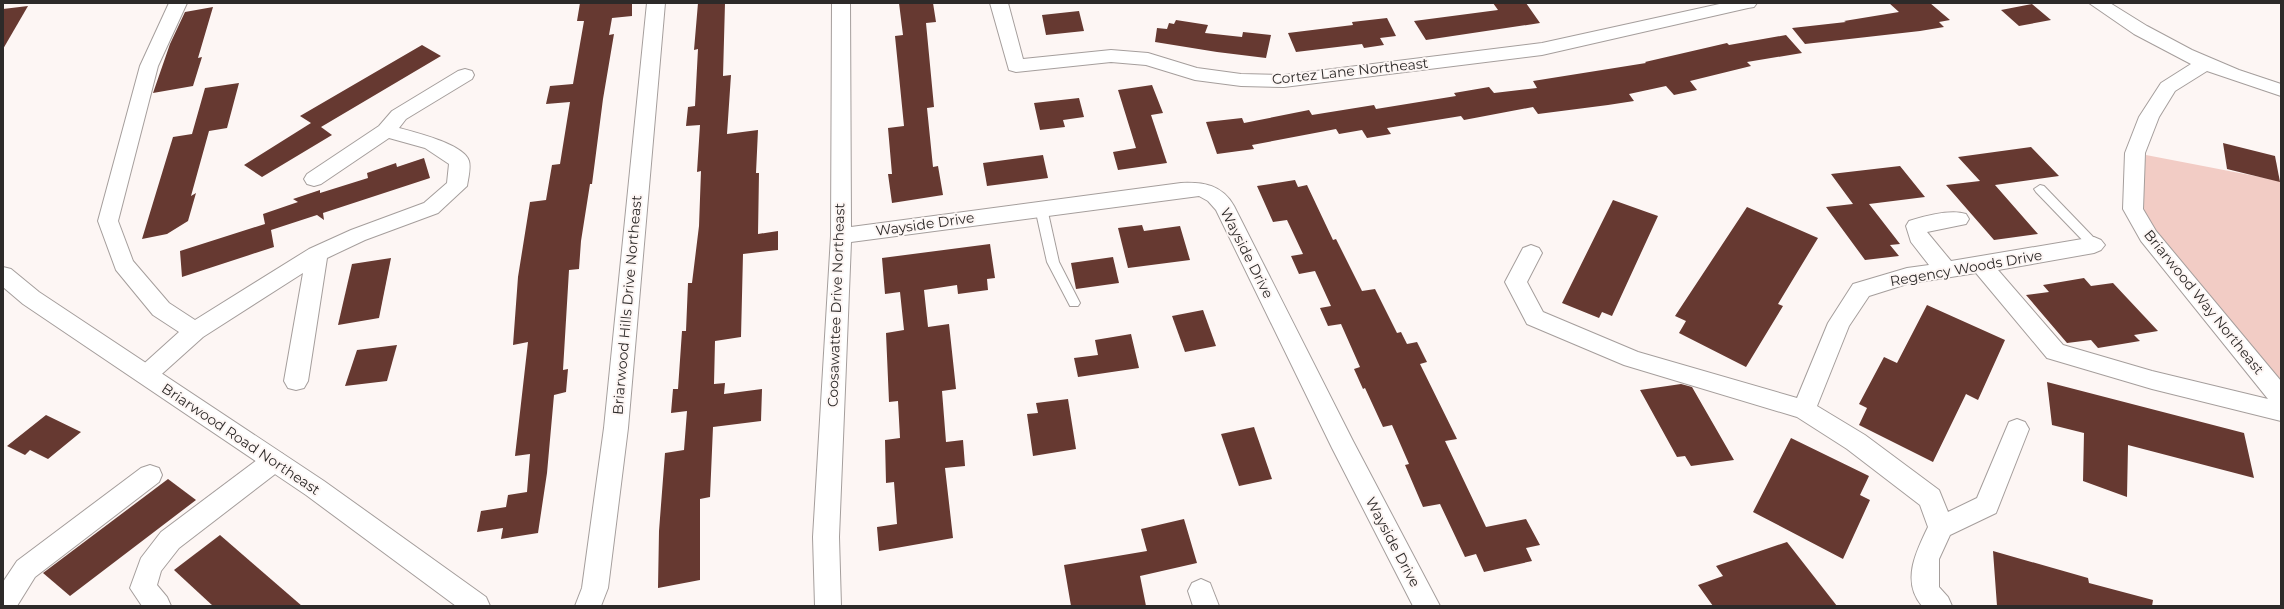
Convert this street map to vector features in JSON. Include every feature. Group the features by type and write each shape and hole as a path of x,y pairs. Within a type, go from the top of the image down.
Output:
{"street":[{"path":"178,3 149,66 108,221 124,264 161,309 195,331"},
{"name":"Briarwood Hills Drive Northeast","path":"588,606 595,588 616,428 656,3"},
{"name":"Coosawattee Drive Northeast","path":"828,606 826,537 841,236 841,3"},
{"name":"Cortez Lane Northeast","path":"999,3 1016,66 1111,56 1148,59 1195,74 1241,80 1284,81 1542,49 1746,3"},
{"path":"2098,3 2126,23 2205,64 2281,90"},
{"name":"Briarwood Way Northeast","path":"2205,64 2168,87 2149,117 2135,153 2133,209 2148,236 2157,248 2281,398"},
{"path":"314,179 386,131 399,115 465,75"},
{"path":"146,375 195,331 317,254 358,235 430,208 457,186 459,161 432,143 386,131"},
{"name":"Wayside Drive","path":"841,236 1181,190 1202,189 1215,196 1224,206 1344,448 1427,606"},
{"path":"1946,270 1918,237 1916,226 1959,219"},
{"name":"Regency Woods Drive","path":"1804,410 1839,323 1861,290 1907,276 2094,246"},
{"path":"1531,253 1516,282 1535,318 1632,360 1804,410 1856,442 1930,498 1941,526"},
{"path":"296,382 317,254"},
{"path":"1981,265 2055,352 2152,380 2238,402 2281,411"},
{"name":"Briarwood Road Northeast","path":"3,275 31,298 274,461 477,606"},
{"path":"1939,606 1926,592 1926,559 1941,526 1988,505 2016,429"},
{"path":"158,606 143,588 150,566 170,540 274,461"},
{"path":"3,605 26,569 150,475"}],"lane":[{"path":"2040,189 2094,246"},
{"path":"1041,208 1053,262 1074,303"}],"shaded area":[{"path":"2146,155 2281,181 2281,390 2133,223"}],"building":[{"path":"580,3 632,3 632,16 612,18 609,35 614,34 603,99 592,184 590,184 581,241 579,269 569,270 563,370 568,369 566,392 554,395 547,473 538,533 501,539 503,528 477,532 481,511 506,507 508,495 527,492 530,454 515,456 528,342 513,345 518,277 530,202 546,200 552,165 560,164 570,102 546,104 550,86 573,84 584,21 577,21"},
{"path":"698,3 725,3 723,76 731,75 727,134 758,130 756,173 759,173 758,234 778,231 778,250 743,254 741,337 715,341 714,384 725,383 724,394 762,389 761,421 713,427 710,497 700,499 700,580 658,588 659,531 665,453 684,450 687,411 671,413 673,389 678,389 682,331 686,331 688,283 692,283 699,226 701,171 697,172 700,125 686,126 688,107 695,106 698,49 694,50"},
{"path":"899,3 933,3 936,22 926,23 934,107 927,108 933,167 938,166 943,195 892,203 888,174 892,174 888,128 904,126 895,36 903,35"},
{"path":"1493,3 1526,3 1540,23 1426,40 1414,21 1498,10"},
{"path":"1889,3 1930,3 1950,20 1939,22 1944,27 1920,31 1805,44 1792,28 1846,22 1844,21 1899,12"},
{"path":"2032,4 2051,20 2019,26 2001,10"},
{"path":"28,6 3,49 3,9"},
{"path":"213,7 198,58 202,57 193,86 153,93 170,44 185,12"},
{"path":"1079,11 1084,31 1046,35 1042,15"},
{"path":"1387,18 1396,36 1380,38 1384,45 1364,48 1362,44 1296,52 1288,33 1353,25 1352,22"},
{"path":"1176,20 1208,25 1205,33 1242,37 1243,32 1271,35 1266,58 1155,42 1157,28 1167,29 1169,23 1174,24"},
{"path":"1786,35 1802,53 1747,62 1751,66 1690,81 1697,90 1674,95 1666,86 1629,94 1634,101 1608,105 1538,114 1533,107 1464,120 1461,116 1387,128 1391,134 1367,138 1362,130 1339,134 1336,129 1252,145 1254,149 1217,154 1206,122 1242,118 1244,123 1309,110 1312,115 1374,105 1376,109 1456,96 1454,93 1489,87 1494,93 1537,88 1533,81 1646,63 1645,62 1727,43 1729,45"},
{"path":"422,45 441,56 321,127 332,135 262,177 244,165 311,123 300,116"},
{"path":"239,83 227,128 209,131 191,196 196,193 188,221 167,234 142,239 173,137 192,134 205,88"},
{"path":"1152,85 1163,113 1151,115 1167,163 1118,170 1113,152 1136,148 1118,90"},
{"path":"1079,98 1084,117 1063,120 1065,127 1040,130 1034,103"},
{"path":"2223,143 2275,156 2280,182 2227,169"},
{"path":"2031,147 2059,176 1995,185 2038,234 1994,240 1946,185 1980,181 1958,157"},
{"path":"1043,155 1048,178 987,186 983,163"},
{"path":"424,158 430,178 323,213 324,220 317,215 271,230 274,247 182,277 180,251 265,224 263,214 298,202 293,199 320,190 320,193 368,178 367,173 396,163 397,167"},
{"path":"1900,166 1925,197 1869,204 1900,244 1890,245 1899,256 1865,260 1826,207 1853,204 1831,174"},
{"path":"1295,180 1298,187 1307,185 1333,240 1336,239 1362,291 1375,289 1397,333 1401,332 1407,344 1417,342 1427,362 1420,364 1457,439 1445,441 1486,527 1526,519 1540,545 1526,548 1532,561 1484,572 1476,554 1465,557 1440,504 1423,507 1405,465 1409,464 1392,425 1383,427 1365,388 1363,389 1354,369 1360,367 1341,324 1328,326 1320,308 1331,306 1315,271 1299,274 1291,256 1303,254 1287,220 1273,222 1257,186"},
{"path":"1613,200 1658,216 1612,316 1602,312 1599,318 1562,303"},
{"path":"1747,207 1818,238 1778,304 1783,306 1746,367 1679,333 1686,321 1675,316"},
{"path":"1142,225 1144,231 1180,226 1190,260 1128,268 1118,228"},
{"path":"990,244 995,278 987,279 988,290 958,294 957,285 924,290 928,327 949,324 956,389 942,391 946,442 963,440 965,466 945,468 953,538 879,551 877,527 897,524 894,482 886,483 885,440 900,438 898,401 889,402 886,333 904,330 900,292 885,294 882,258"},
{"path":"1113,257 1119,283 1076,289 1071,263"},
{"path":"391,258 379,318 338,325 352,264"},
{"path":"2084,278 2091,286 2113,283 2158,331 2134,335 2140,341 2098,348 2091,340 2067,343 2026,295 2049,292 2043,285"},
{"path":"1927,305 2005,340 1978,400 1966,394 1933,462 1859,425 1867,408 1859,404 1884,357 1897,363"},
{"path":"1203,310 1216,346 1185,352 1172,316"},
{"path":"1131,334 1139,368 1078,377 1074,358 1098,355 1095,340"},
{"path":"397,345 387,381 345,386 357,350"},
{"path":"2047,382 2244,433 2254,478 2128,445 2127,497 2083,481 2084,433 2052,425"},
{"path":"1681,384 1692,387 1734,460 1691,466 1685,456 1677,457 1640,390"},
{"path":"1068,399 1076,449 1033,456 1027,414 1038,413 1036,403"},
{"path":"46,415 81,432 48,459 30,450 25,455 7,446"},
{"path":"1254,427 1272,479 1239,486 1221,434"},
{"path":"1791,438 1869,476 1860,495 1870,500 1843,559 1753,512"},
{"path":"168,479 196,500 70,596 43,573"},
{"path":"1184,519 1197,563 1140,576 1146,606 1071,606 1064,565 1147,551 1141,529"},
{"path":"220,535 302,606 213,606 174,570"},
{"path":"1787,542 1837,606 1713,606 1698,585 1723,576 1716,566"},
{"path":"1993,551 2088,578 2089,583 2153,600 2152,606 1997,606"}]}
